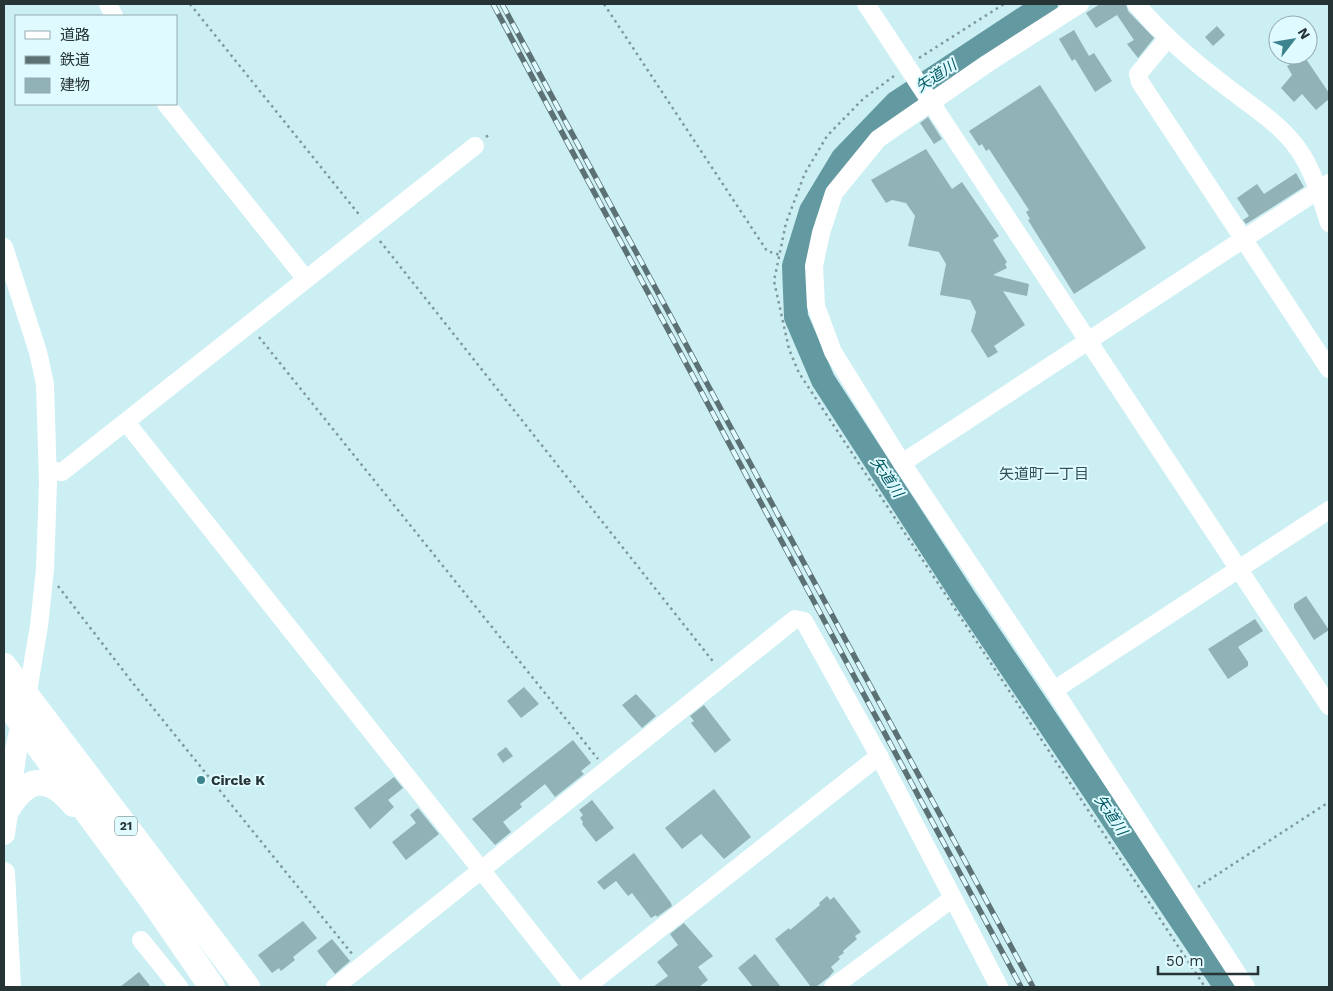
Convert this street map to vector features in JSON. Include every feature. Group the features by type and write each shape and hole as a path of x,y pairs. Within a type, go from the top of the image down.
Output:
{"highway":[{"name":"21","path":"4,666 16,698 22,723 150,897 212,987"},
{"name":"21","path":"16,698 247,987"},
{"name":"21","path":"5,823 16,794 27,786 49,784 62,790 82,813 116,862 150,897"}],"main road":[{"path":"5,823 22,723"},
{"path":"4,873 10,987"}],"street":[{"path":"866,4 1329,706"},
{"path":"1080,4 929,99 878,139 834,193 821,233 814,266 816,306 832,352 902,463 1054,690 1246,987"},
{"path":"1136,4 1168,38 1200,67 1283,131 1299,150 1324,187 1329,223"},
{"path":"1168,38 1138,74 1140,82 1329,370"},
{"path":"167,105 305,278"},
{"path":"48,476 62,472 305,278 475,146"},
{"path":"902,463 1324,187"},
{"path":"4,247 38,352 45,384 48,476 45,570 40,626 16,698"},
{"path":"126,422 574,987"},
{"path":"1054,690 1329,510"},
{"path":"335,987 795,619 804,621 879,756 999,987"},
{"path":"586,987 879,756"},
{"path":"834,987 953,898"},
{"path":"141,940 179,987"}],"path":[{"path":"190,4 371,228 724,675"},
{"path":"604,4 768,251 780,255"},
{"path":"1004,4 863,100 827,136 805,173 786,222 774,281 789,349 799,373 1205,987"},
{"path":"248,324 606,770"},
{"path":"45,570 132,682 361,966"},
{"path":"1186,895 1329,802"}],"building":[{"path":"1100,4 1126,4 1128,11 1154,38 1138,58 1127,44 1134,40 1117,15 1096,28 1086,13"},
{"path":"1217,26 1225,35 1213,46 1205,37"},
{"path":"1074,30 1089,56 1094,53 1112,81 1095,92 1075,59 1072,61 1059,39"},
{"path":"1310,65 1329,93 1329,99 1316,110 1302,94 1294,102 1281,88 1292,75 1287,66"},
{"path":"1040,85 1146,248 1074,294 1028,220 1030,219 1026,212 1029,210 989,149 986,151 982,144 979,146 969,131"},
{"path":"928,117 942,139 934,144 920,123"},
{"path":"926,149 952,189 962,182 999,236 993,240 1007,262 1005,264 1007,268 993,275 1029,284 1027,296 1003,291 1025,325 994,346 998,352 988,358 971,331 976,312 970,300 940,295 946,264 939,252 908,246 915,216 906,203 892,200 886,203 871,180"},
{"path":"1296,173 1304,187 1246,224 1243,220 1249,216 1237,198 1257,184 1264,194"},
{"path":"1306,596 1329,630 1314,640 1294,608 1294,604"},
{"path":"1255,619 1263,631 1238,647 1248,662 1248,666 1228,679 1208,649"},
{"path":"524,687 539,704 521,718 507,701"},
{"path":"636,694 656,716 642,728 622,705"},
{"path":"704,705 731,740 715,753 691,723 694,721 690,716"},
{"path":"573,740 591,763 581,771 584,774 555,797 545,784 520,804 522,807 503,822 511,832 495,845 472,819"},
{"path":"506,747 513,756 503,763 497,754"},
{"path":"394,777 403,788 388,800 394,807 370,829 354,808"},
{"path":"714,789 751,837 724,859 701,834 682,849 665,828"},
{"path":"592,800 614,828 596,842 582,824 583,822 580,818 583,815 579,810"},
{"path":"418,808 439,834 406,860 392,842 416,823 410,815"},
{"path":"634,853 671,903 672,906 657,917 656,915 651,918 632,893 628,896 616,881 604,890 597,882"},
{"path":"827,896 830,900 834,897 861,932 855,936 857,939 838,957 840,959 831,967 834,971 829,977 816,987 811,987 775,939 789,928 790,930 820,905 819,903"},
{"path":"303,921 317,938 293,957 295,960 281,971 279,968 272,973 258,955"},
{"path":"684,923 713,956 698,967 708,980 699,987 653,987 668,976 657,962 678,945 670,934"},
{"path":"332,939 350,961 335,974 317,951"},
{"path":"755,954 781,987 753,987 738,968"},
{"path":"139,972 151,987 120,987"}],"waterway":[{"name":"矢道川","path":"1046,4 896,103 843,158 811,211 794,266 796,317 823,380 963,596 1226,987"}],"railway":[{"path":"493,4 1021,987"},
{"path":"502,4 1033,987"}],"place":[{"name":"Circle K","path":"201,780"}],"district":[{"name":"矢道町一丁目","path":"1044,474"}]}
